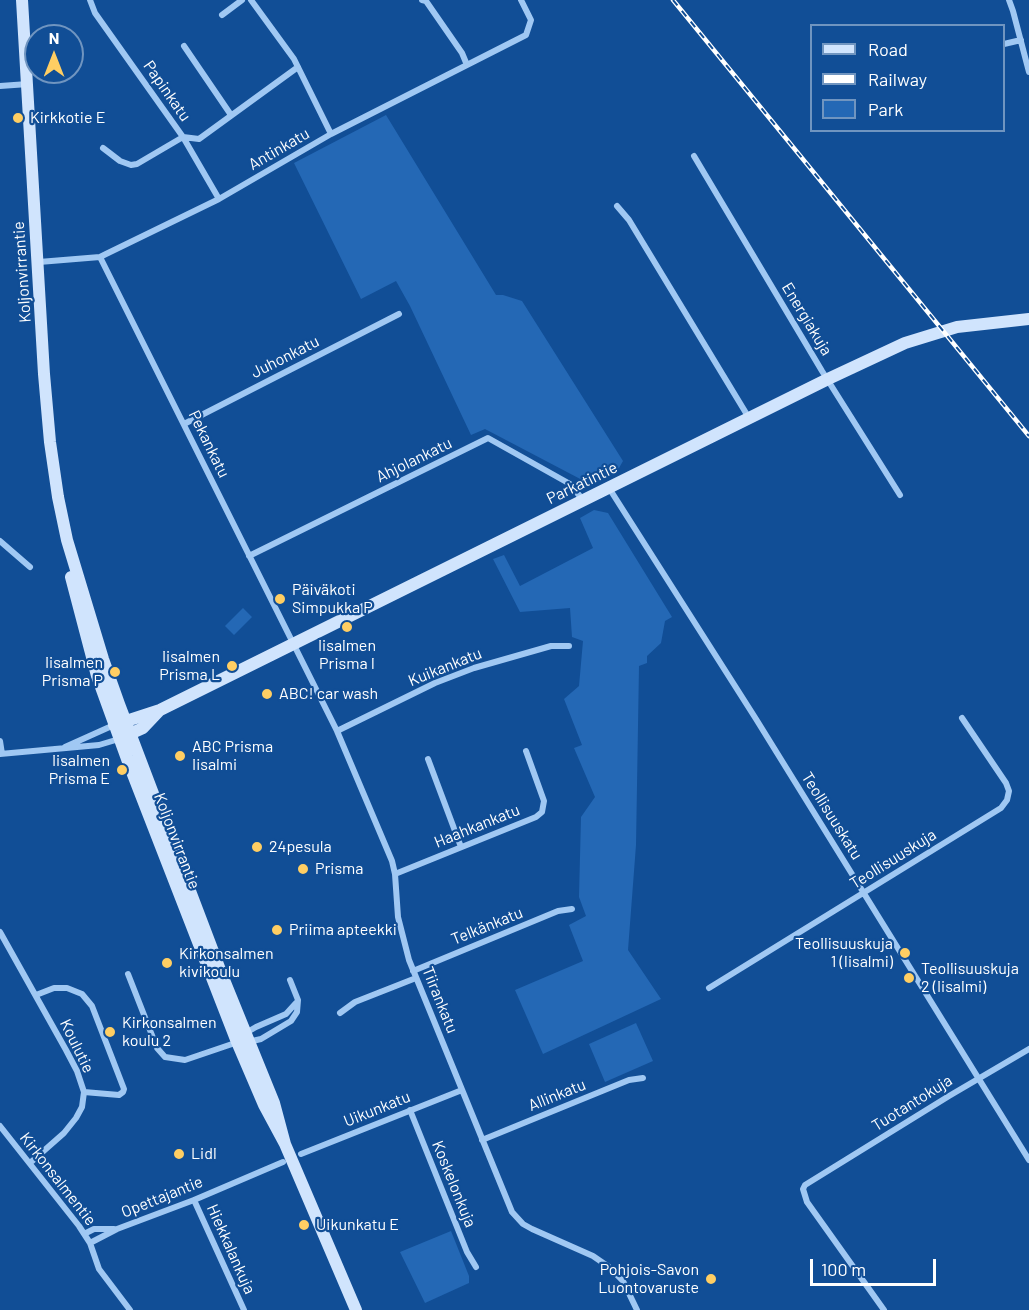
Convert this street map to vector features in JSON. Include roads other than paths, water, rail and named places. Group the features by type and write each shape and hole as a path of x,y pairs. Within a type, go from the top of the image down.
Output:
{"main road":[{"name":"Koljonvirrantie","path":"22,0 24,28"},
{"name":"Koljonvirrantie","path":"28,84 50,442 75,597 97,676 125,736 244,1039 264,1105 285,1144 356,1310"},
{"name":"Parkatintie","path":"119,722 160,710 828,379 923,336 978,323 1029,319"},
{"name":"Parkatintie","path":"125,736 150,723 160,710"}],"street":[{"name":"Papinkatu","path":"90,0 95,13 183,137 219,199"},
{"path":"222,15 242,0"},
{"path":"251,0 298,67 331,134"},
{"path":"422,0 426,1 462,53 467,65"},
{"name":"Antinkatu","path":"39,262 100,257 219,199 331,134 526,35 531,20 521,0"},
{"path":"1009,0 1029,72"},
{"path":"1005,44 1021,40"},
{"path":"184,46 231,115"},
{"path":"103,147 120,161 131,165 137,164 183,137 199,140 298,67"},
{"path":"0,86 28,84"},
{"name":"Energiakuja","path":"694,156 900,495"},
{"path":"617,206 629,220 749,418"},
{"name":"Pekankatu","path":"100,257 293,644"},
{"name":"Juhonkatu","path":"184,424 399,314"},
{"name":"Ahjolankatu","path":"249,556 488,438 570,484 583,500"},
{"name":"Teollisuuskatu","path":"609,488 1029,1160"},
{"path":"0,541 30,567"},
{"name":"Tiirankatu","path":"293,644 337,731 388,851 395,874 398,917 405,947 512,1212 532,1229 593,1256 609,1267 623,1281 637,1310"},
{"name":"Kuikankatu","path":"337,731 435,683 474,668 551,646 569,646"},
{"name":"Teollisuuskuja","path":"709,988 1001,808 1009,792 1006,783 962,718"},
{"path":"59,750 119,722"},
{"path":"0,741 1,754 99,745 125,736"},
{"name":"Haahkankatu","path":"395,874 536,817 542,812 544,801 526,751"},
{"path":"428,759 461,847"},
{"name":"Telkänkatu","path":"340,1013 355,1002 415,974 558,911 572,909"},
{"name":"Koulutie","path":"0,932 77,1071 84,1092 82,1107 76,1118 64,1133 30,1163"},
{"path":"128,974 157,1048 165,1057 185,1060 282,1028 297,1012 298,1000 290,981"},
{"path":"36,995 54,988 67,988 82,994 92,1006 124,1089 119,1095 84,1092"},
{"path":"244,1039 286,1014 298,1000"},
{"name":"Tuotantokuja","path":"884,1310 807,1202 803,1189 810,1180 1029,1049"},
{"name":"Allinkatu","path":"482,1140 629,1080 643,1078"},
{"name":"Uikunkatu","path":"301,1154 462,1090"},
{"name":"Koskelonkuja","path":"410,1110 467,1252 476,1267"},
{"name":"Kirkonsalmentie","path":"0,1128 84,1234 104,1276 130,1310"},
{"name":"Opettajantie","path":"90,1243 117,1229 194,1200 283,1162"},
{"name":"Hiekkalankuja","path":"194,1200 244,1310"},
{"name":"Opettajantie","path":"84,1234 94,1229 117,1229"}],"railway":[{"path":"673,0 1029,436"}],"place":[{"name":"Kirkkotie E","path":"18,118"},
{"name":"Päiväkoti Simpukka P","path":"280,599"},
{"name":"Iisalmen Prisma I","path":"347,627"},
{"name":"Iisalmen Prisma L","path":"232,666"},
{"name":"Iisalmen Prisma P","path":"115,672"},
{"name":"ABC! car wash","path":"267,694"},
{"name":"ABC Prisma Iisalmi","path":"180,756"},
{"name":"Iisalmen Prisma E","path":"122,770"},
{"name":"24pesula","path":"257,847"},
{"name":"Prisma","path":"303,869"},
{"name":"Priima apteekki","path":"277,930"},
{"name":"Teollisuuskuja 1 (Iisalmi)","path":"905,953"},
{"name":"Kirkonsalmen kivikoulu","path":"167,963"},
{"name":"Teollisuuskuja 2 (Iisalmi)","path":"909,978"},
{"name":"Kirkonsalmen koulu 2","path":"110,1032"},
{"name":"Lidl","path":"179,1154"},
{"name":"Uikunkatu E","path":"304,1225"},
{"name":"Pohjois-Savon Luontovaruste","path":"711,1279"}]}
